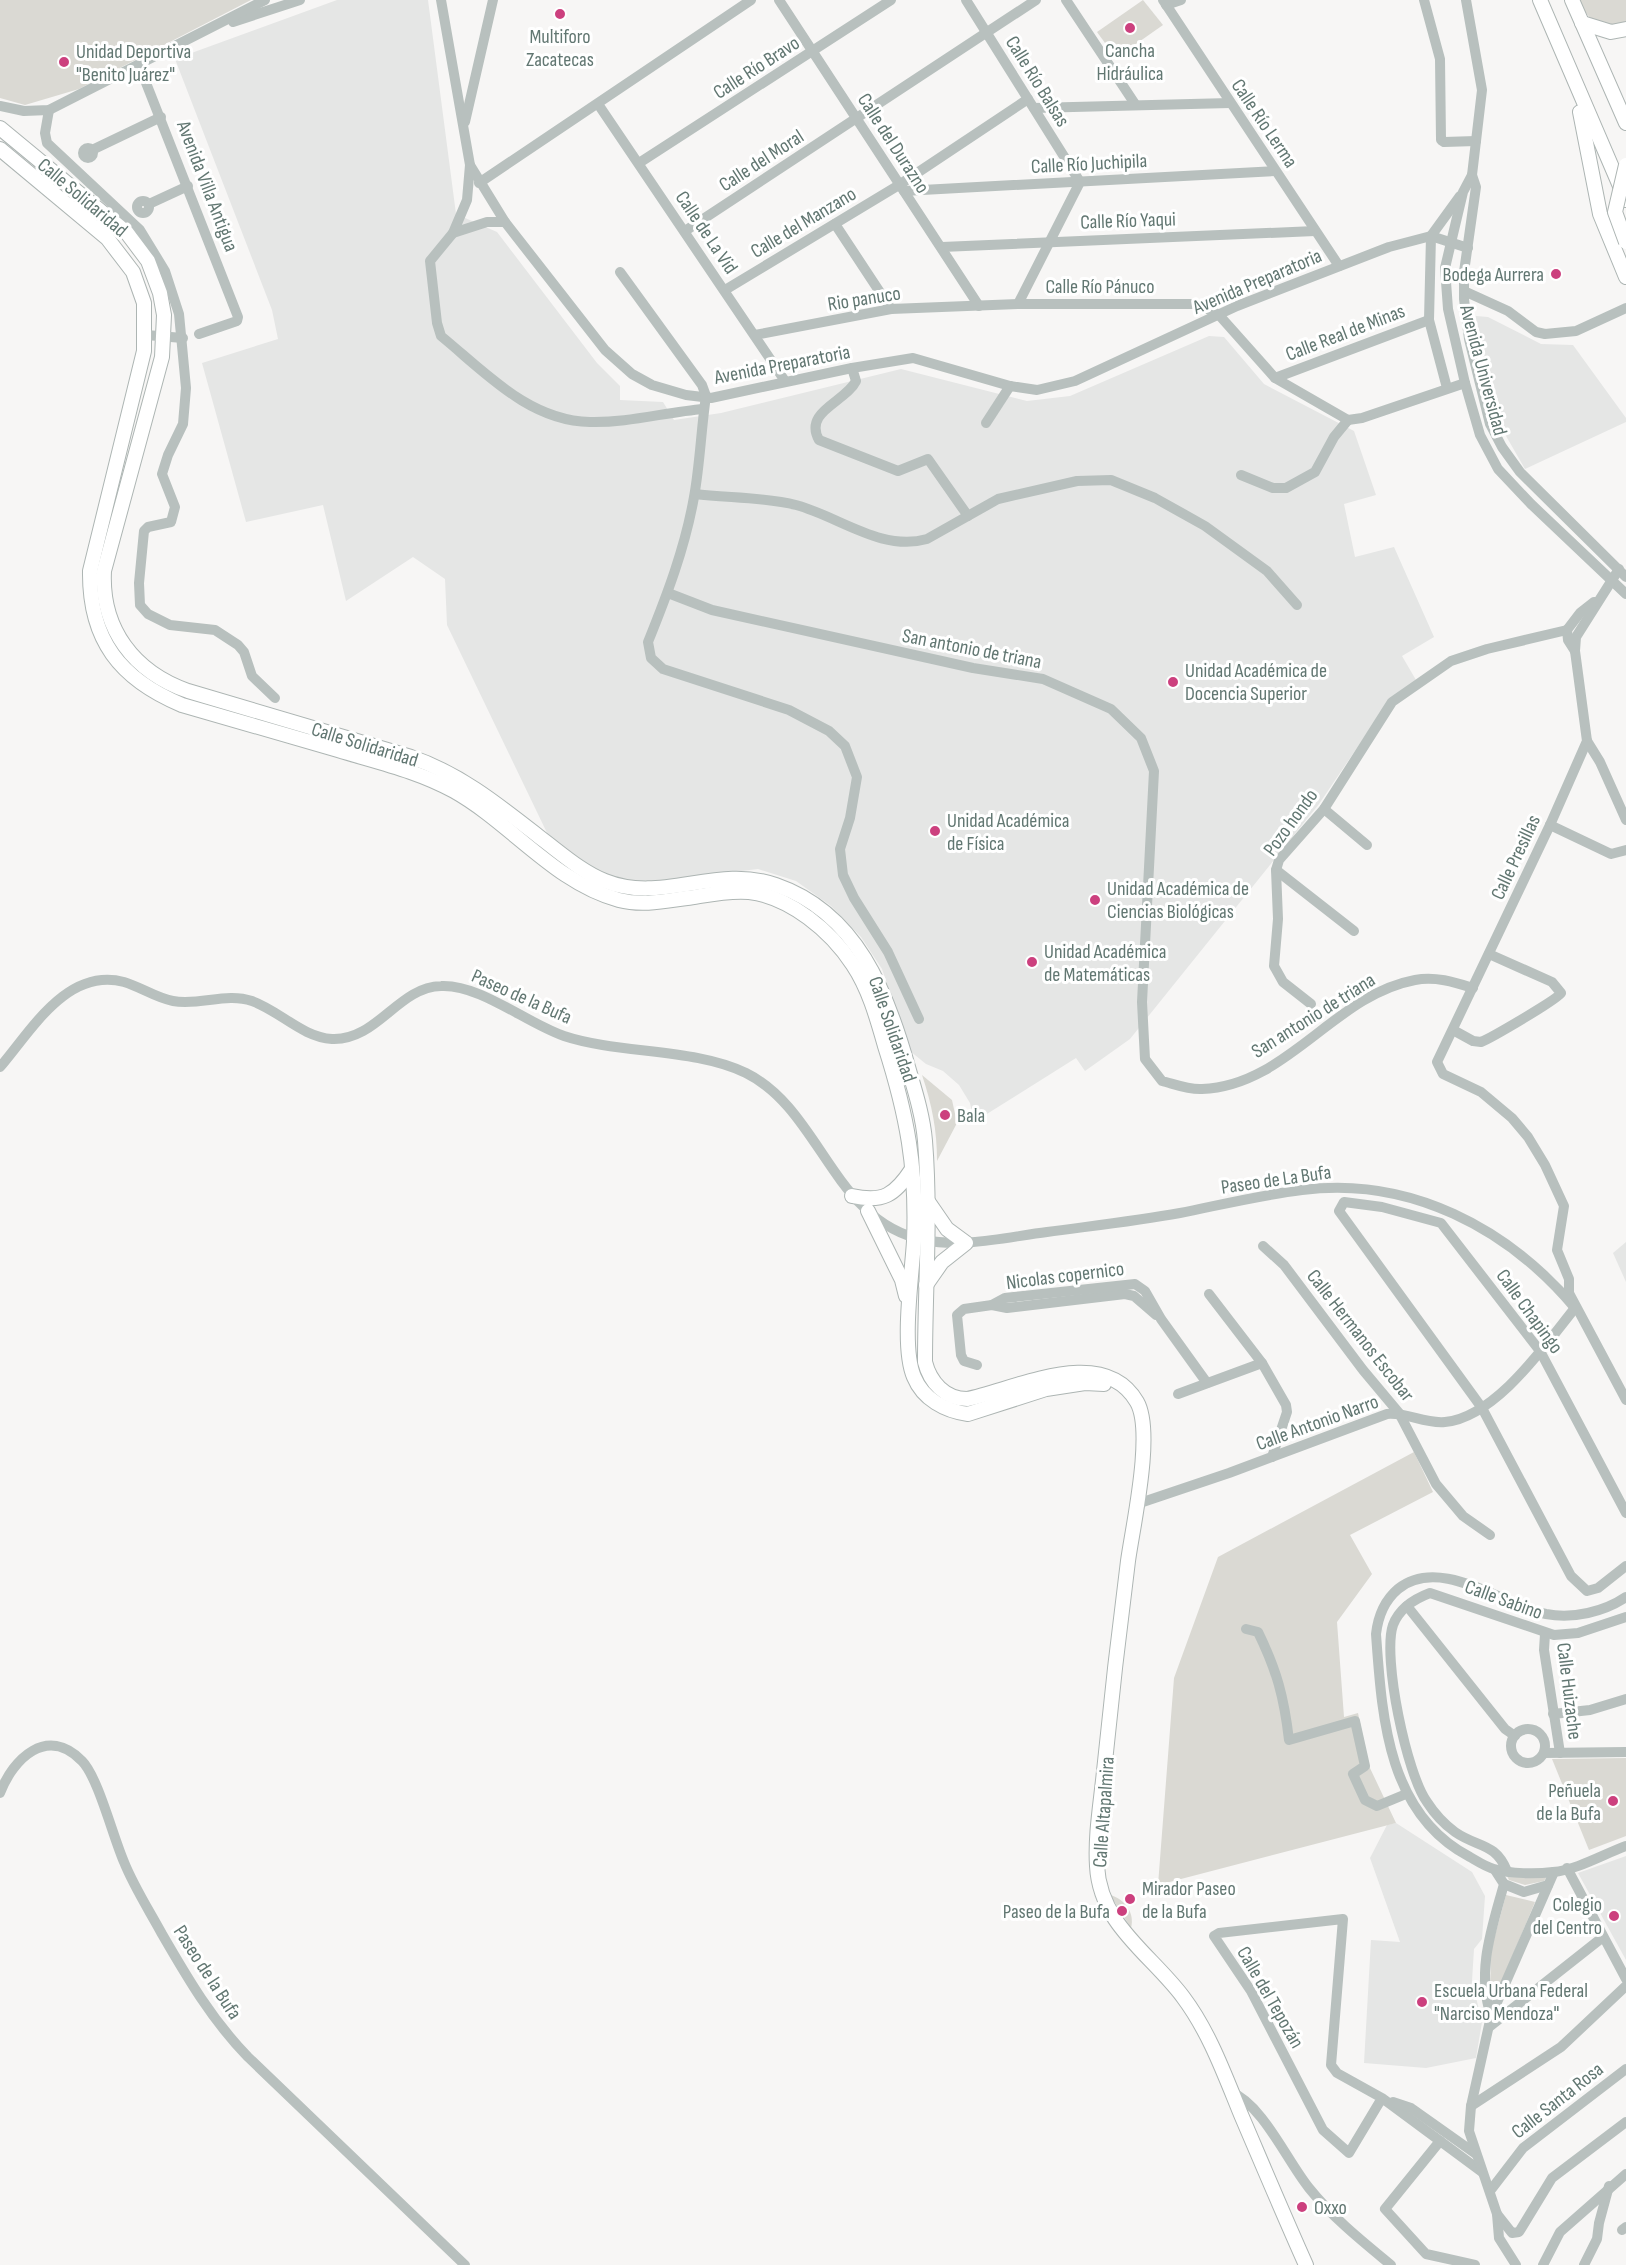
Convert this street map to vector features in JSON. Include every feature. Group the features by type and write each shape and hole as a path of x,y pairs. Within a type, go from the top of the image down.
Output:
{"main road":[{"path":"1540,0 1626,200"},
{"path":"1572,0 1626,123"},
{"path":"1582,23 1611,32 1626,29"},
{"path":"1576,87 1600,214 1626,277"},
{"name":"Calle Solidaridad","path":"0,128 118,223 148,261 160,293 165,315 162,357 104,571 103,588 110,620 119,639 132,656 154,676 182,689 392,751 444,770 491,799 588,873 609,882 626,888 647,889 717,878 747,878 777,885 813,904 855,942 875,973 885,998 923,1120 927,1200 920,1239"},
{"name":"Calle Solidaridad","path":"0,148 107,238 125,258 144,303 146,334 90,571 92,603 99,631 109,650 127,672 148,688 182,705 401,768 438,783 493,818 573,879 605,896 633,903 655,903 735,891 750,892 799,911 834,941 861,979 876,1017 902,1100 910,1139 920,1239"},
{"path":"1626,165 1615,212 1626,242"},
{"path":"852,1196 866,1199 881,1198 902,1184 912,1169"},
{"path":"926,1287 942,1262 966,1243 947,1229 927,1200"},
{"path":"868,1211 902,1280 908,1304 913,1376 930,1399 950,1410 973,1413 1035,1392 1069,1385 1121,1385"},
{"path":"920,1239 926,1287 925,1362 932,1380 946,1394 958,1399 967,1399 1038,1378 1073,1373 1101,1376 1121,1385"},
{"path":"908,1304 920,1239"},
{"name":"Calle Altapalmira","path":"1121,1385 1137,1403 1143,1423 1137,1504 1109,1728 1097,1867 1109,1911 1118,1926 1182,1996 1193,2012 1232,2092 1305,2265"}],"street":[{"path":"0,106 24,111 49,111 265,0"},
{"path":"196,34 300,0"},
{"path":"441,0 470,165"},
{"path":"463,128 493,0"},
{"path":"479,183 751,0"},
{"name":"Calle del Durazno","path":"779,0 979,306"},
{"name":"Calle Río Bravo","path":"639,163 891,0"},
{"name":"Calle Río Balsas","path":"966,0 1080,182"},
{"name":"Calle del Moral","path":"685,231 1036,0"},
{"path":"1066,0 1135,104"},
{"path":"1165,3 1181,0"},
{"path":"1424,0 1440,59 1441,140 1476,141"},
{"name":"Avenida Universidad","path":"1466,0 1482,90 1472,175 1463,192 1445,268 1448,309 1465,383 1480,435 1498,469 1531,504 1626,594"},
{"name":"Calle Río Lerma","path":"1165,3 1338,266"},
{"name":"Avenida Villa Antigua","path":"139,65 238,317 237,321 199,334"},
{"path":"1031,103 1230,103"},
{"name":"Calle del Manzano","path":"725,290 835,224 902,188 1031,103"},
{"name":"Calle de La Vid","path":"598,104 785,381"},
{"path":"49,111 45,133 47,143 123,212 154,250 165,271 180,314 186,388 183,424 168,455 162,474 175,507 171,522 148,527 144,531 139,583 140,605 148,614 170,625 214,630 238,645 244,652 252,676 275,698"},
{"path":"92,150 161,117"},
{"name":"Avenida Preparatoria","path":"470,165 505,222 605,350 632,374 652,385 687,395 711,398 785,381 913,358 1010,386 1037,390 1059,387 1219,315 1338,266 1389,247 1431,236"},
{"name":"Avenida Preparatoria","path":"470,165 467,200 453,233 430,261 437,323 441,336 513,396 557,417 589,422 704,409"},
{"name":"Calle Río Juchipila","path":"902,188 1080,182 1275,171"},
{"name":"Avenida Universidad","path":"1472,175 1476,187 1464,291 1469,339 1490,424 1496,437 1524,476 1622,573"},
{"path":"1018,304 1080,182"},
{"path":"149,204 188,186"},
{"path":"1447,388 1429,320 1431,236 1463,192"},
{"path":"453,233 487,222 505,222"},
{"path":"835,224 891,309"},
{"name":"Calle Río Yaqui","path":"942,247 1316,231"},
{"path":"1431,236 1468,248"},
{"path":"620,272 702,385 706,396 695,494 668,593 648,642 651,658 670,673 734,690 789,710 829,731 845,746 853,762 856,777 850,818 840,849 843,874 854,898 888,952 919,1019"},
{"path":"1464,291 1508,311 1536,333 1545,334 1576,331 1626,308"},
{"name":"Calle Río Pánuco","path":"979,306 1199,304 1219,315"},
{"name":"Rio panuco","path":"755,335 891,309 979,306"},
{"path":"1219,315 1275,378 1348,420 1362,418 1465,383"},
{"name":"Calle Real de Minas","path":"1275,378 1429,320"},
{"path":"146,334 183,338"},
{"path":"852,368 856,381 852,390 821,413 816,420 815,433 819,440 898,471 928,459 968,516"},
{"path":"986,423 1010,386"},
{"path":"1240,475 1273,488 1286,488 1315,472 1334,436 1348,420"},
{"path":"695,494 796,505 863,532 906,543 927,539 998,499 1077,480 1111,480 1155,498 1205,526 1267,571 1297,604"},
{"path":"1622,573 1611,579 1599,598 1576,637 1575,651 1587,741 1600,762 1626,820"},
{"name":"San antonio de triana","path":"668,593 712,610 973,668 1043,679 1111,710 1141,738 1154,771 1142,1002 1145,1059 1162,1081 1201,1090 1238,1081 1274,1065 1357,1005 1386,989 1415,979 1444,979 1473,988"},
{"path":"1575,651 1568,640 1567,630 1580,613 1599,598"},
{"name":"Pozo hondo","path":"1311,1004 1283,982 1274,966 1278,919 1276,870 1279,860 1324,809 1392,702 1451,661 1486,649 1567,630"},
{"name":"Calle Presillas","path":"1575,1308 1569,1293 1569,1279 1557,1250 1564,1206 1545,1165 1528,1137 1512,1118 1481,1092 1438,1070 1437,1062 1550,825 1587,741"},
{"path":"1324,809 1367,845"},
{"path":"1550,825 1611,854 1626,850"},
{"path":"1276,870 1354,931"},
{"path":"1453,1030 1473,1041 1481,1042 1532,1011 1558,999 1561,993 1552,982 1489,954"},
{"name":"Paseo de la Bufa","path":"0,1067 62,996 77,986 95,980 121,981 171,1001 239,997 264,1006 309,1033 337,1039 359,1035 413,995 429,987 453,986 474,992 541,1027 568,1037 724,1064 750,1075 777,1096 794,1115 852,1196 868,1211 920,1239 947,1242"},
{"name":"Paseo de La Bufa","path":"947,1242 966,1243 1159,1217 1303,1190 1369,1189 1432,1203 1502,1239 1535,1264 1575,1308"},
{"name":"Calle Chapingo","path":"1482,1408 1339,1211 1344,1202 1382,1207 1441,1223 1540,1351 1626,1513"},
{"name":"Calle Hermanos Escobar","path":"1263,1246 1284,1265 1399,1413 1436,1484 1463,1516 1490,1535"},
{"name":"Nicolas copernico","path":"977,1365 964,1361 961,1355 957,1315 964,1309 992,1305 1008,1308 1125,1294 1134,1296 1161,1319 1207,1383"},
{"path":"1209,1294 1262,1363 1286,1405 1287,1412 1272,1457"},
{"path":"1575,1308 1626,1400"},
{"name":"Calle Antonio Narro","path":"1137,1504 1369,1420 1399,1413 1420,1420 1445,1422 1458,1420 1482,1408 1502,1391 1540,1351 1575,1308"},
{"path":"1178,1394 1262,1363"},
{"path":"1482,1408 1571,1576 1580,1587 1587,1590 1598,1588 1626,1566"},
{"path":"1626,1597 1602,1609 1572,1615 1546,1614 1454,1579 1414,1580 1392,1594 1377,1622 1376,1634 1386,1727 1406,1794 1423,1821 1439,1837 1495,1870 1507,1871 1554,1872 1626,1846"},
{"name":"Calle Sabino","path":"1407,1606 1414,1599 1430,1593 1444,1596 1545,1634 1578,1633 1626,1617"},
{"path":"1507,1871 1501,1856 1494,1850 1455,1832 1444,1822 1420,1792 1413,1776 1398,1713 1391,1661 1394,1623 1407,1606 1505,1729 1515,1736"},
{"path":"1246,1629 1258,1632 1273,1663 1284,1698 1289,1740 1355,1721 1365,1766 1353,1774 1365,1800 1377,1806 1406,1794"},
{"name":"Calle Huizache","path":"1545,1634 1544,1650 1560,1753"},
{"path":"1553,1714 1590,1710 1626,1699"},
{"path":"1544,1753 1543,1738 1535,1731 1524,1730 1515,1736 1512,1752 1519,1760 1535,1761 1544,1753 1626,1752"},
{"name":"Paseo de la Bufa","path":"0,1793 13,1766 34,1749 60,1748 81,1760 92,1776 134,1884 214,2019 248,2057 465,2265"},
{"path":"1567,1868 1626,1979"},
{"path":"1495,1870 1504,1884 1524,1892 1548,1885"},
{"path":"1516,2265 1499,2238 1497,2214 1469,2131 1490,2021 1554,1872"},
{"path":"1490,2021 1485,1999 1486,1950 1504,1884"},
{"name":"Calle del Tepozán","path":"1382,2098 1349,2153 1323,2130 1251,1991 1214,1936 1219,1933 1343,1919 1330,2065 1337,2073 1382,2098 1482,2172"},
{"path":"1490,2021 1603,1937"},
{"path":"1472,2106 1561,2047 1626,1986"},
{"name":"Calle Santa Rosa","path":"1490,2191 1523,2148 1626,2069"},
{"path":"1232,2092 1243,2097 1259,2116 1309,2188 1347,2228 1391,2265"},
{"name":"Calle del Tepozán","path":"1382,2098 1411,2108 1476,2154"},
{"path":"1497,2214 1512,2233 1520,2232 1552,2178 1626,2122"},
{"path":"1440,2141 1385,2209 1426,2254 1475,2265"},
{"path":"1543,2265 1560,2232 1626,2174"},
{"path":"1584,2265 1597,2239 1599,2223 1610,2186"}],"shaded area":[{"name":"Unidad Deportiva \"Benito Juárez\"","path":"0,0 251,0 79,89 25,105 0,98"},
{"path":"337,0 428,0 456,214 497,232 597,363 620,386 620,400 663,402 674,420 721,413 901,369 1027,401 1070,396 1209,336 1224,337 1264,384 1354,431 1376,495 1344,504 1355,557 1394,547 1434,637 1402,656 1416,680 1390,699 1319,804 1130,1039 1085,1071 1076,1058 974,1122 970,1103 959,1085 943,1071 926,1064 910,1051 882,969 861,937 831,906 796,881 758,869 644,883 610,877 584,864 549,837 447,625 445,579 413,557 346,601 323,505 246,522 202,363 278,339 272,310 175,59"},
{"name":"Cancha Hidráulica","path":"1143,0 1163,25 1116,58 1097,32"},
{"path":"1578,0 1626,0 1626,21 1610,28 1595,21 1587,14"},
{"path":"1476,316 1488,317 1541,344 1573,345 1626,418 1626,422 1525,469 1502,429 1473,325"},
{"path":"922,1075 952,1100 957,1123 937,1161 933,1118"},
{"path":"1626,1242 1626,1282 1613,1253"},
{"path":"1414,1452 1433,1492 1350,1535 1372,1574 1337,1622 1344,1717 1358,1713 1369,1766 1396,1823 1158,1885 1174,1678 1218,1557"},
{"path":"1626,1758 1626,1836 1589,1850 1552,1759"},
{"path":"1396,1823 1472,1872 1485,1896 1482,1939 1474,1949 1472,1981 1482,2022 1476,2058 1426,2068 1364,2063 1371,1940 1400,1942 1370,1858 1387,1825"},
{"name":"Colegio del Centro","path":"1626,1856 1626,1960 1578,1873"},
{"path":"1506,1874 1547,1876 1544,1881 1525,1885 1509,1880"},
{"path":"1110,1895 1128,1907 1132,1917 1131,1928"},
{"path":"1506,1895 1535,1902 1495,1998 1490,1996 1491,1950"}],"place":[{"name":"Multiforo Zacatecas","path":"560,14"},
{"name":"Cancha Hidráulica","path":"1130,28"},
{"name":"Unidad Deportiva \"Benito Juárez\"","path":"64,62"},
{"name":"Bodega Aurrera","path":"1556,274"},
{"name":"Unidad Académica de Docencia Superior","path":"1173,682"},
{"name":"Unidad Académica de Física","path":"935,831"},
{"name":"Unidad Académica de Ciencias Biológicas","path":"1095,900"},
{"name":"Unidad Académica de Matemáticas","path":"1032,962"},
{"name":"Bala","path":"945,1115"},
{"name":"Peñuela de la Bufa","path":"1613,1801"},
{"name":"Mirador Paseo de la Bufa","path":"1130,1899"},
{"name":"Paseo de la Bufa","path":"1122,1911"},
{"name":"Colegio del Centro","path":"1614,1916"},
{"name":"Escuela Urbana Federal \"Narciso Mendoza\"","path":"1422,2002"},
{"name":"Oxxo","path":"1302,2207"}]}
